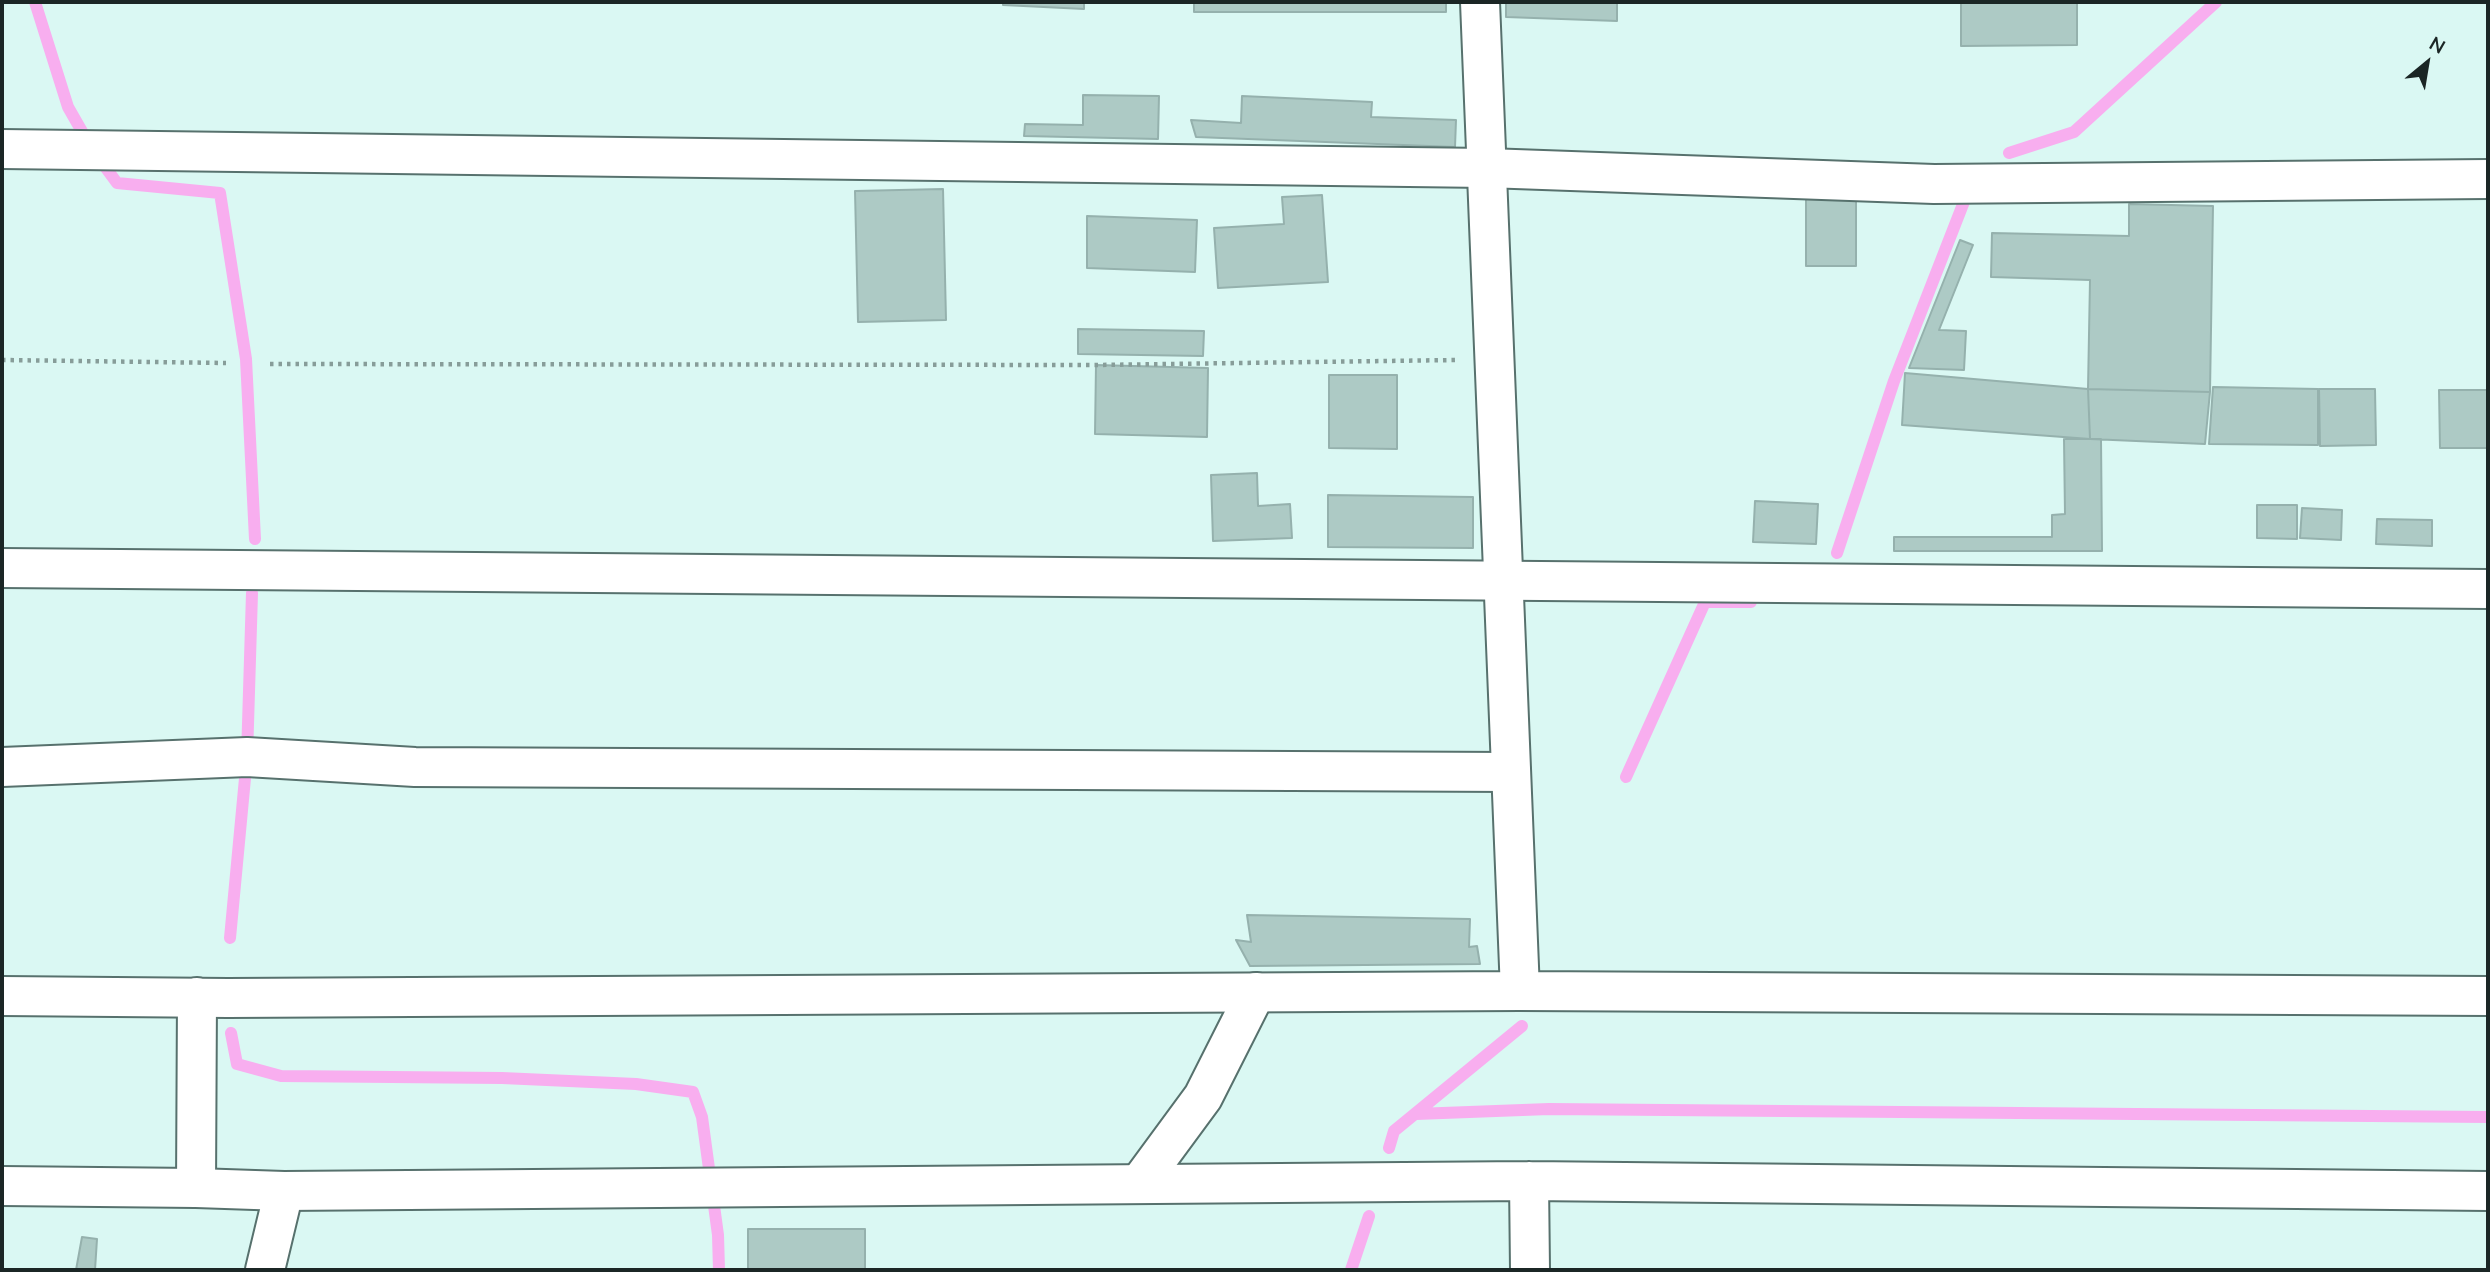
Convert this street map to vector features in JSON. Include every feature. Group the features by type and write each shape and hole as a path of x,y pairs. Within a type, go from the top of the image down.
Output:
{"street":[{"path":"1480,2 1520,991"},
{"path":"2,149 1487,168 1934,184 2488,179"},
{"path":"2,569 2488,589"},
{"path":"2,767 247,757 429,768 1511,772"},
{"path":"2,996 197,998 1520,991 2488,996"},
{"path":"1139,1184 1203,1097 1256,992"},
{"path":"196,1188 197,998"},
{"path":"1529,1181 1530,1270"},
{"path":"2,1186 284,1191 1529,1181 2488,1191"},
{"path":"265,1270 284,1191"}],"path":[{"path":"270,364 1096,365 1494,359"},
{"path":"2,360 226,363"}],"building":[{"path":"1003,2 1084,2 1084,9 1003,5"},
{"path":"1194,2 1446,2 1446,12 1194,12"},
{"path":"1506,2 1617,2 1617,21 1506,17"},
{"path":"1961,2 2077,2 2077,45 1961,46"},
{"path":"1083,95 1159,96 1158,139 1024,136 1025,124 1083,125"},
{"path":"1242,96 1372,102 1371,117 1456,120 1455,147 1196,137 1191,120 1241,123"},
{"path":"943,189 946,320 858,322 855,191"},
{"path":"1322,195 1328,282 1218,288 1214,228 1284,224 1282,197"},
{"path":"1806,195 1856,196 1856,266 1806,266"},
{"path":"2129,204 2213,206 2210,392 2088,389 2090,280 1991,277 1992,233 2129,236"},
{"path":"1087,216 1197,220 1195,272 1087,268"},
{"path":"1960,240 1973,245 1939,330 1966,331 1964,370 1909,368"},
{"path":"1078,329 1204,331 1203,356 1078,354"},
{"path":"1096,365 1208,368 1207,437 1095,434"},
{"path":"1905,373 2088,389 2090,439 1902,425"},
{"path":"1329,375 1397,375 1397,449 1329,448"},
{"path":"2213,387 2318,389 2318,445 2209,444"},
{"path":"2088,389 2210,392 2205,444 2090,439"},
{"path":"2319,389 2375,389 2376,445 2320,446"},
{"path":"2439,390 2488,390 2488,448 2440,448"},
{"path":"2064,439 2101,439 2102,551 1894,551 1894,537 2052,537 2052,515 2065,514"},
{"path":"1257,473 1258,506 1290,504 1292,538 1213,541 1211,475"},
{"path":"1328,495 1473,497 1473,548 1328,547"},
{"path":"1755,501 1818,504 1816,544 1753,542"},
{"path":"2257,505 2297,505 2297,539 2257,538"},
{"path":"2302,508 2342,510 2341,540 2300,538"},
{"path":"2377,519 2432,520 2432,546 2376,544"},
{"path":"1247,915 1470,919 1469,947 1477,946 1480,964 1250,966 1236,940 1251,942"},
{"path":"748,1229 865,1229 865,1270 748,1270"},
{"path":"82,1237 97,1239 95,1270 76,1270"}],"waterway":[{"path":"35,2 68,107 92,149 117,183 220,193 246,359 255,539"},
{"path":"2009,153 2074,132 2216,2"},
{"path":"1837,553 1894,381 1967,194"},
{"path":"230,938 247,757 252,593"},
{"path":"1626,777 1705,602 1751,602"},
{"path":"1389,1148 1394,1131 1522,1026"},
{"path":"231,1033 237,1064 281,1076 502,1078 636,1084 693,1092 702,1117 718,1235 719,1270"},
{"path":"1416,1114 1549,1109 2488,1117"},
{"path":"1351,1270 1369,1216"}]}
